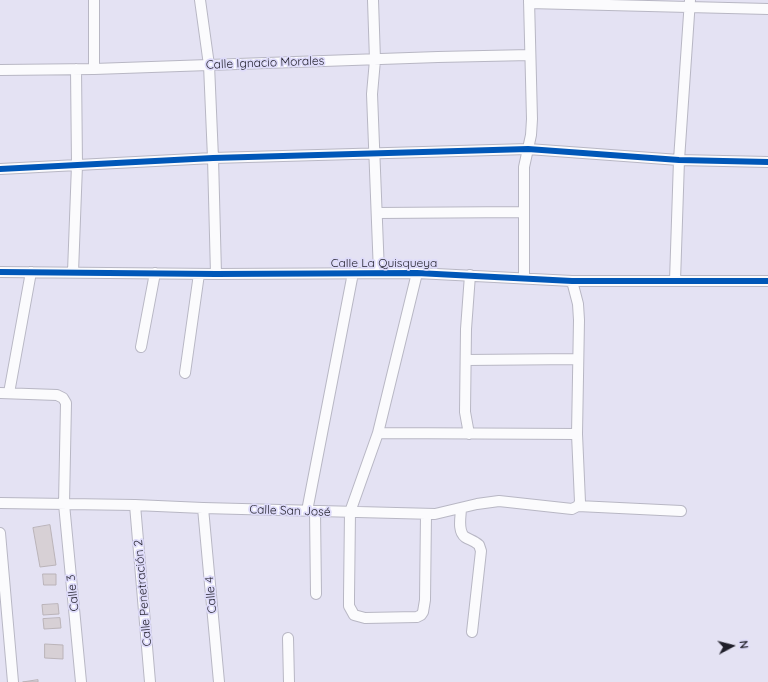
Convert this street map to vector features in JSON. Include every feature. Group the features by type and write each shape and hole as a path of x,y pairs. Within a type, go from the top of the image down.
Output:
{"street":[{"path":"94,0 94,69"},
{"path":"200,0 209,65 216,274"},
{"path":"373,0 375,60 372,94 379,273"},
{"path":"524,278 524,167 532,119 529,1 690,4 768,9"},
{"path":"675,281 679,160 690,4"},
{"name":"Calle Ignacio Morales","path":"0,70 94,69 530,55"},
{"path":"73,272 77,165 76,69"},
{"path":"0,169 213,158 375,152 528,149 679,160 768,162"},
{"path":"377,213 524,212"},
{"name":"Calle La Quisqueya","path":"0,272 199,274 417,273 572,281 768,281"},
{"path":"4,393 31,272"},
{"path":"141,347 155,273"},
{"path":"316,594 311,511 353,273"},
{"path":"417,273 378,433 350,512 349,606 354,615 365,618 410,617 421,615 425,600 426,514"},
{"path":"185,373 199,274"},
{"path":"468,434 465,412 466,329 470,275"},
{"path":"572,281 578,304 577,434 580,502 578,506"},
{"path":"466,360 578,359"},
{"name":"Calle 3","path":"4,393 57,395 63,398 66,403 64,504 81,682"},
{"path":"378,433 577,434"},
{"name":"Calle San José","path":"0,504 135,505 435,514 477,504 499,501 572,509 578,506 681,511"},
{"name":"Calle Penetración 2","path":"135,505 150,682"},
{"name":"Calle 4","path":"203,508 219,682"},
{"path":"461,508 461,533 475,541 479,545 481,551 472,632"},
{"path":"0,534 13,682"},
{"path":"288,638 289,682"}],"building":[{"path":"50,525 56,565 40,567 33,528"},
{"path":"43,574 56,574 56,585 44,585"},
{"path":"58,604 59,614 43,615 42,605"},
{"path":"60,618 61,628 44,629 43,619"},
{"path":"45,644 63,645 63,659 45,658"},
{"path":"38,680 38,682 23,682"}],"cycle path":[{"path":"0,169 213,158 528,149 679,160 768,162"},
{"path":"0,272 216,274 417,273 572,281 768,281"}]}
